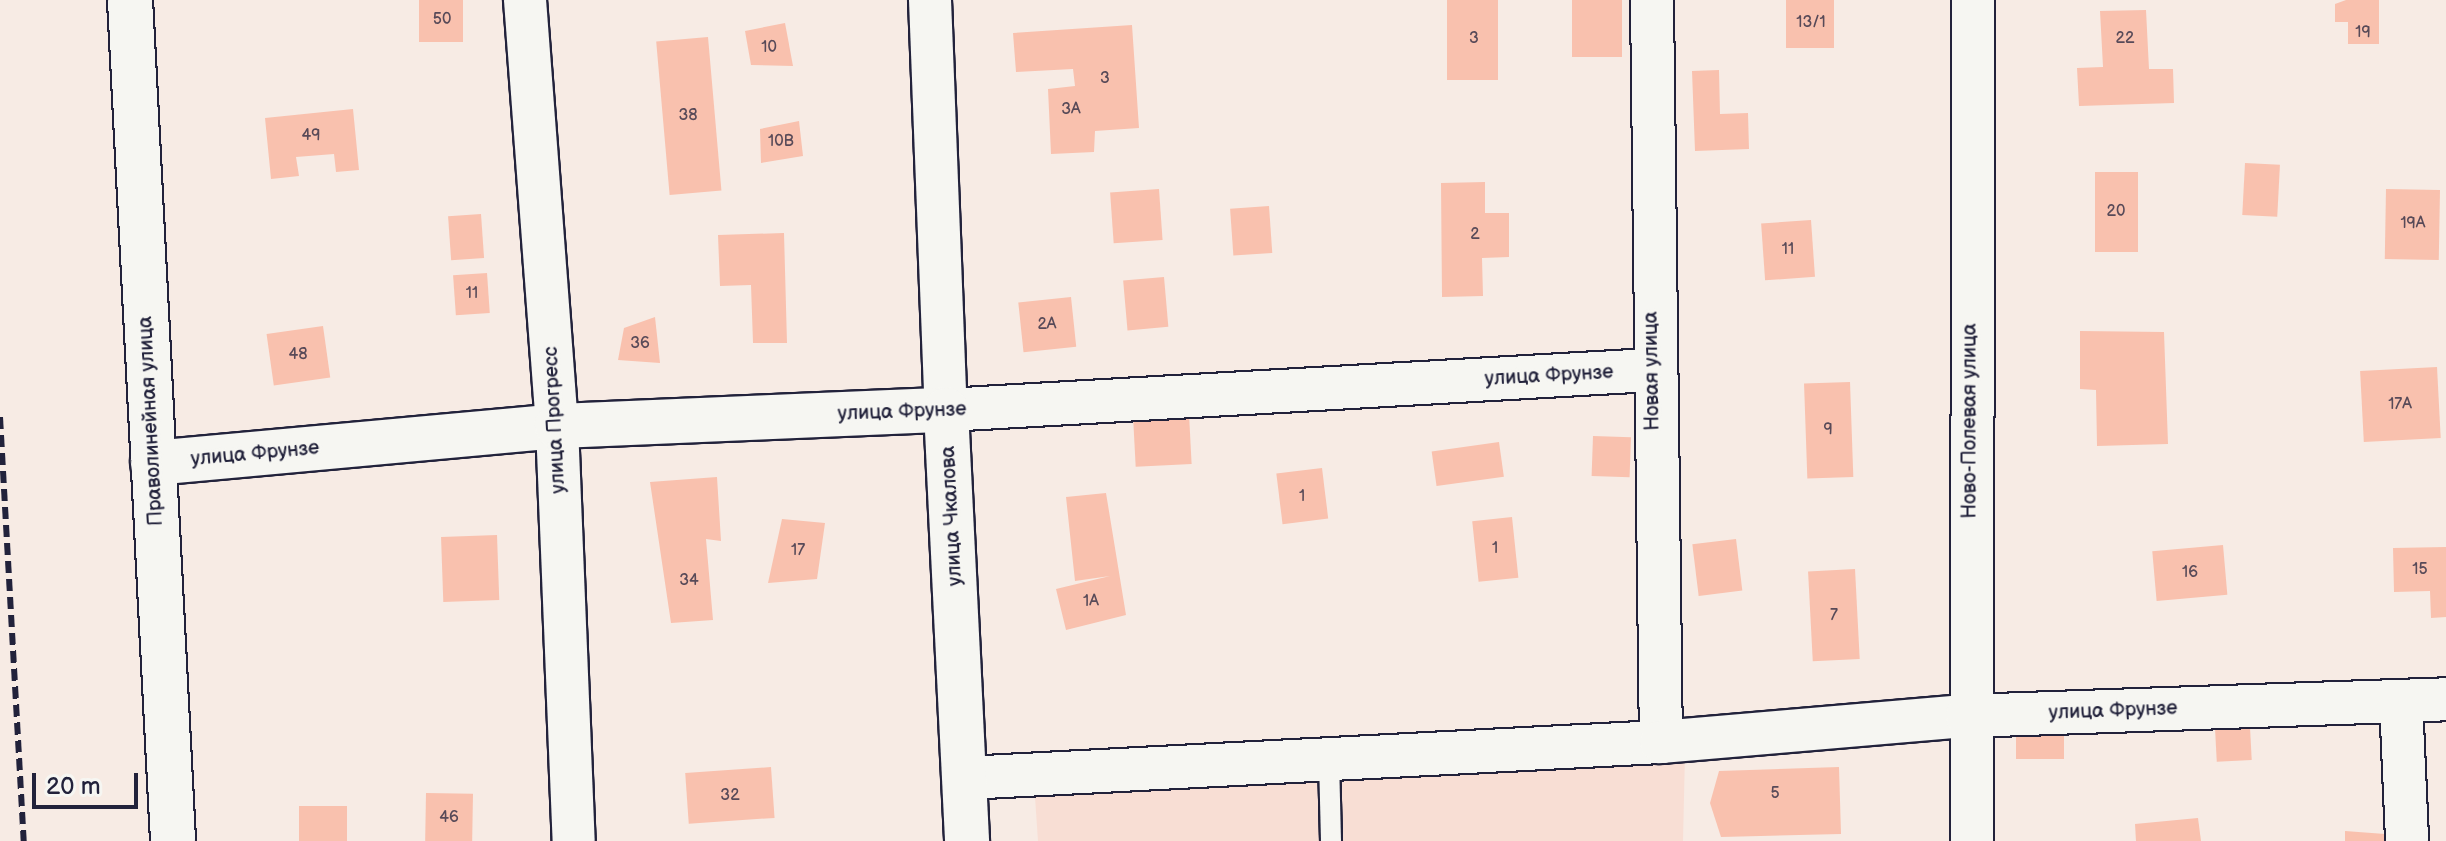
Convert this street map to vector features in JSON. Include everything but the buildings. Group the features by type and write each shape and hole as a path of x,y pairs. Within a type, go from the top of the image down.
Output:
{"street":[{"name":"Праволинейная улица","path":"130,0 173,841"},
{"name":"улица Прогресс","path":"525,0 557,426 574,841"},
{"name":"улица Чкалова","path":"930,0 967,841"},
{"name":"Новая улица","path":"1652,0 1651,370 1661,742"},
{"name":"Ново-Полевая улица","path":"1972,841 1967,716 1973,0"},
{"name":"улица Фрунзе","path":"153,463 557,426 946,410 1651,370"},
{"name":"улица Фрунзе","path":"966,778 1661,742 1967,716 2446,699"},
{"path":"2401,701 2407,841"}],"lane":[{"path":"1329,759 1331,841"}],"shaded area":[{"path":"1685,753 1683,841 1038,841 1035,797"}],"railway":[{"path":"0,417 24,841"}]}
